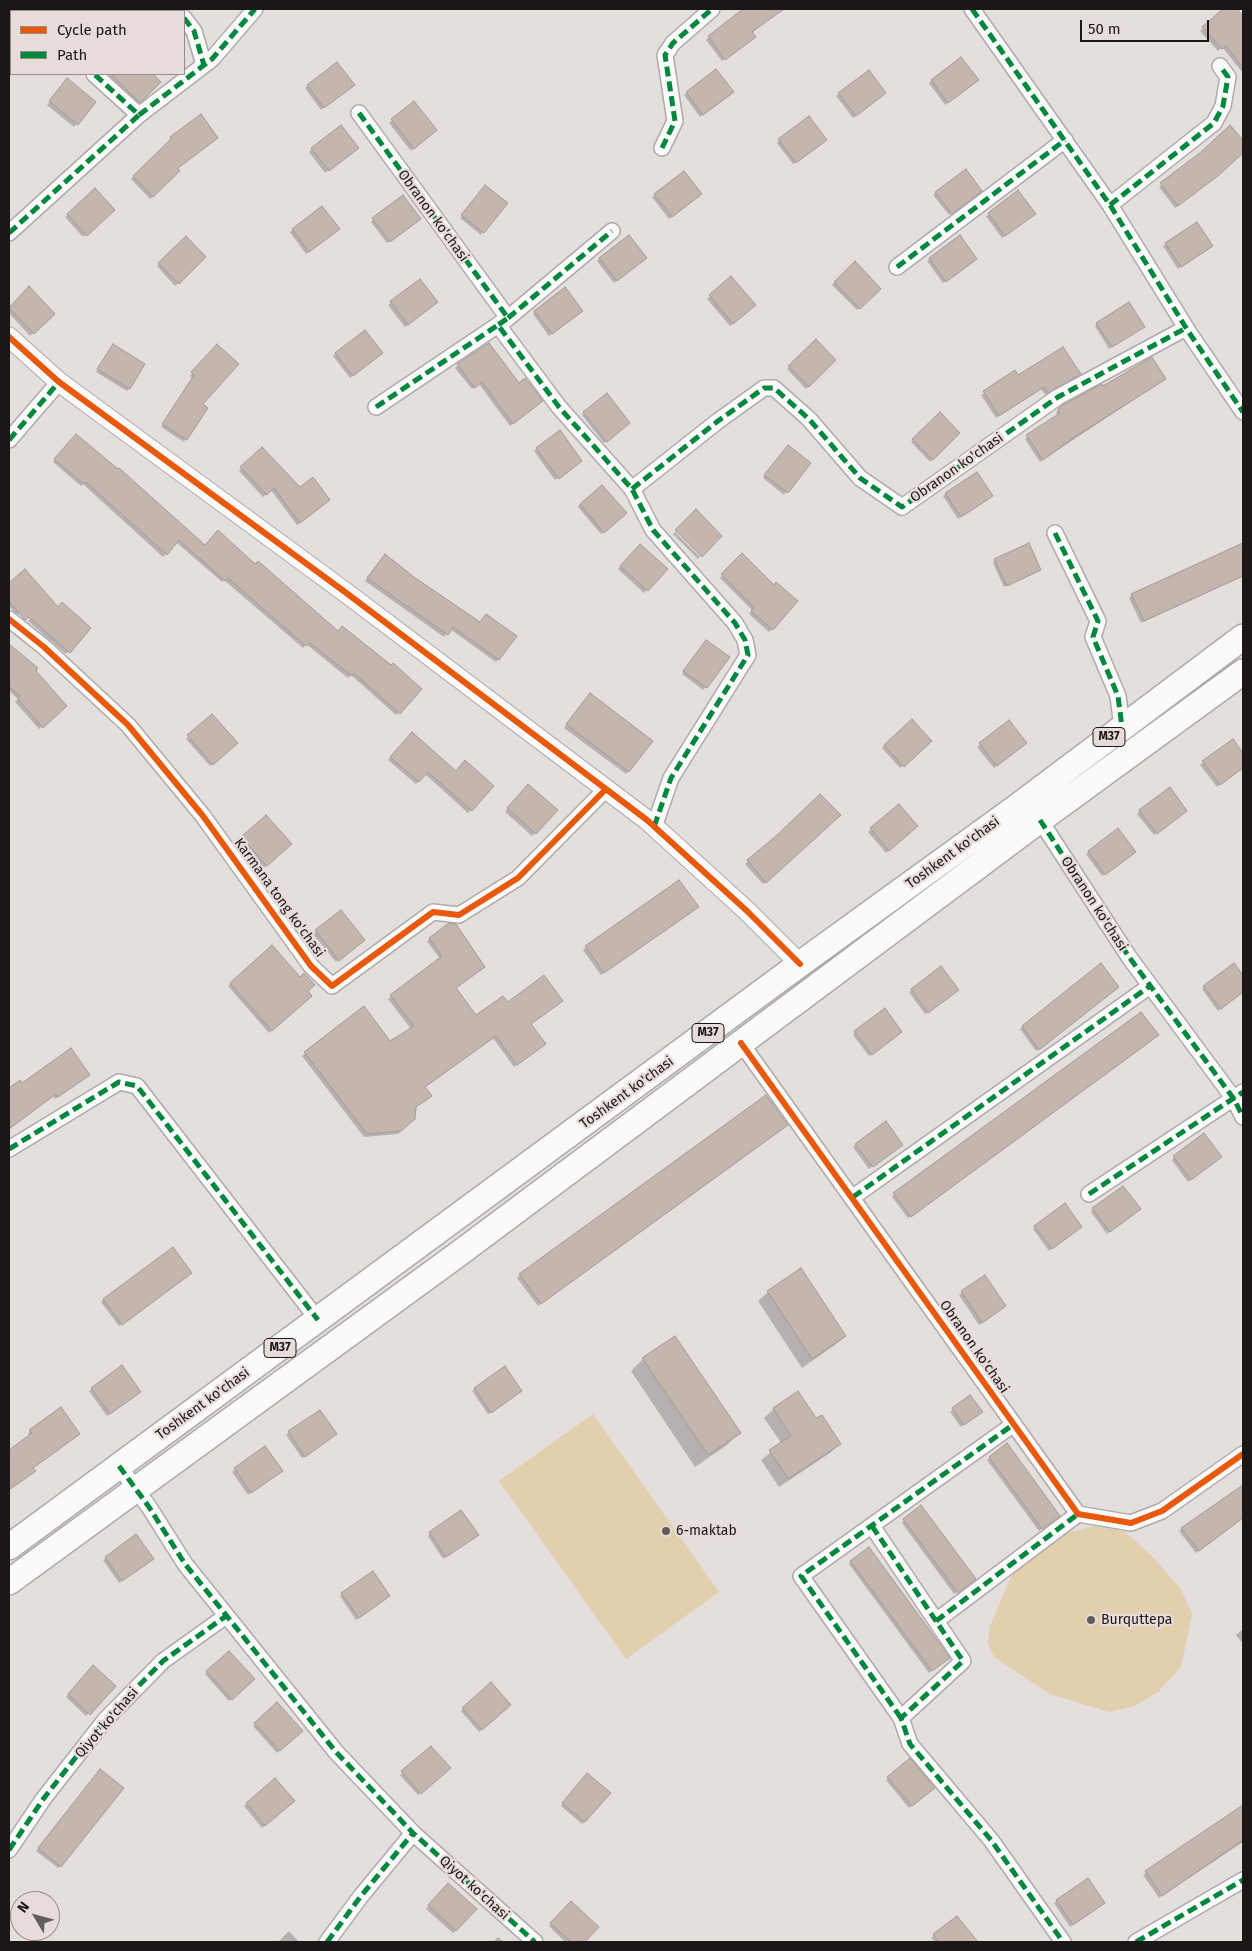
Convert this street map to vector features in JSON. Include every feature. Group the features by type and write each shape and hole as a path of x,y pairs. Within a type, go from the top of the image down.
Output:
{"highway":[{"name":"Toshkent ko'chasi","path":"9,1548 800,964 1007,814 1243,637"},
{"name":"Toshkent ko'chasi","path":"9,1582 1243,672"}],"street":[{"path":"9,233 140,115 212,59 255,9"},
{"path":"662,148 675,121 665,55 673,43 712,9"},
{"path":"972,9 1110,205 1186,328 1243,412"},
{"path":"185,19 194,31 204,65"},
{"path":"1110,205 1214,123 1223,106 1228,77 1220,66"},
{"path":"95,75 140,115"},
{"name":"Obranon ko'chasi","path":"359,113 503,322 559,407 632,489 653,530 735,623 745,640 748,655 671,778 654,827"},
{"path":"897,267 1065,140"},
{"path":"376,407 503,322 612,231"},
{"name":"Obranon ko'chasi","path":"632,489 764,388 774,388 809,419 860,478 902,507 1058,397 1186,328"},
{"path":"9,337 59,382 345,592 654,827 747,911 800,964"},
{"path":"9,440 59,382"},
{"path":"1055,533 1098,621 1093,638 1118,696 1122,727"},
{"name":"Karmana tong ko'chasi","path":"9,619 44,647 128,725 203,816 311,966 332,986 433,912 459,915 518,878 606,789"},
{"name":"Obranon ko'chasi","path":"1040,820 1150,986 1239,1096 1243,1117"},
{"path":"853,1197 1150,986"},
{"name":"Obranon ko'chasi","path":"741,1043 1078,1514"},
{"path":"9,1149 119,1082 136,1086 318,1320"},
{"path":"1089,1194 1239,1096"},
{"path":"1014,1424 801,1576 900,1718 910,1744 990,1840 1063,1942"},
{"path":"936,1621 1078,1514 1132,1523 1162,1511 1243,1454"},
{"name":"Qiyot ko'chasi","path":"120,1466 150,1507 185,1564 336,1752 413,1833 535,1942"},
{"path":"872,1526 963,1661 900,1718"},
{"name":"Qiyot ko'chasi","path":"9,1850 44,1798 105,1720 164,1661 226,1616"},
{"path":"327,1942 361,1896 413,1833"},
{"path":"1136,1942 1243,1880"}],"shaded area":[{"path":"593,1414 719,1592 626,1659 499,1481"},
{"name":"Burquttepa","path":"1094,1526 1124,1531 1151,1555 1181,1589 1192,1614 1181,1667 1159,1691 1135,1706 1109,1712 1050,1694 994,1657 988,1643 990,1626 1011,1577 1034,1553 1062,1534"}],"building":[{"path":"743,9 784,9 752,32 756,37 725,60 708,36"},
{"path":"1223,9 1237,9 1243,16 1243,68 1226,46 1222,49 1202,27"},
{"path":"961,57 979,80 948,103 931,80"},
{"path":"337,62 355,85 324,108 307,85"},
{"path":"716,69 734,92 703,115 686,92"},
{"path":"869,70 886,93 856,116 838,93"},
{"path":"112,75 154,75 161,82 140,103"},
{"path":"67,78 96,102 78,125 49,101"},
{"path":"414,101 437,130 414,149 391,119"},
{"path":"201,114 218,138 178,168 180,171 153,197 133,176 171,139 170,137"},
{"path":"809,116 827,140 796,163 778,139"},
{"path":"341,125 359,148 329,171 311,148"},
{"path":"1230,125 1243,140 1243,153 1219,175 1178,206 1160,183 1201,152"},
{"path":"966,169 982,191 952,214 935,192"},
{"path":"684,171 702,194 672,217 654,194"},
{"path":"485,185 508,203 484,233 461,215"},
{"path":"95,188 115,210 87,236 67,214"},
{"path":"1018,190 1036,214 1005,236 988,213"},
{"path":"403,195 421,219 390,242 372,218"},
{"path":"322,206 340,229 309,252 292,229"},
{"path":"1197,222 1213,246 1181,267 1165,243"},
{"path":"629,235 647,258 617,281 599,258"},
{"path":"960,235 977,259 946,282 929,258"},
{"path":"186,236 206,257 179,284 158,263"},
{"path":"855,261 881,289 860,309 834,282"},
{"path":"731,276 756,305 733,324 709,295"},
{"path":"420,279 438,302 408,325 390,301"},
{"path":"29,286 55,314 34,334 9,308"},
{"path":"565,287 583,311 552,334 534,311"},
{"path":"1129,302 1145,327 1112,347 1096,323"},
{"path":"365,330 383,353 353,376 335,353"},
{"path":"816,339 836,360 809,387 788,366"},
{"path":"489,343 519,383 525,378 543,401 513,424 482,382 475,388 457,364"},
{"path":"113,344 145,364 130,389 97,369"},
{"path":"217,344 239,364 203,404 208,408 187,440 162,424 194,375 191,372"},
{"path":"1063,347 1081,374 1048,393 1044,387 999,416 983,391 1015,370 1018,375"},
{"path":"1152,357 1166,379 1073,438 1043,460 1026,435 1060,413 1058,409 1063,405 1102,384 1103,386"},
{"path":"607,393 630,423 607,442 583,412"},
{"path":"940,412 960,433 933,460 912,439"},
{"path":"560,430 582,461 559,479 536,448"},
{"path":"76,434 119,468 205,545 218,530 255,564 258,561 338,631 342,626 391,665 393,663 422,689 400,714 354,673 352,676 310,643 306,646 228,578 225,581 179,540 167,555 86,482 84,484 54,459"},
{"path":"788,445 811,463 788,493 764,475"},
{"path":"262,447 300,487 313,477 330,500 300,523 274,488 267,495 240,467"},
{"path":"977,472 993,496 961,517 945,493"},
{"path":"602,485 627,513 604,533 580,504"},
{"path":"696,509 722,536 702,557 675,530"},
{"path":"1029,543 1041,570 1007,586 994,559"},
{"path":"1243,543 1243,576 1144,621 1131,594"},
{"path":"640,544 668,569 648,591 620,566"},
{"path":"742,553 774,585 776,582 798,601 773,630 751,611 754,607 721,574"},
{"path":"385,554 414,577 480,622 486,614 517,636 499,660 453,627 448,635 367,578"},
{"path":"25,569 58,607 62,602 91,628 70,653 29,617 25,620 9,601 9,583"},
{"path":"706,640 730,657 707,688 683,671"},
{"path":"9,644 38,668 36,671 67,706 43,728 17,698 20,696 9,687"},
{"path":"590,693 653,741 629,772 566,724"},
{"path":"212,714 238,743 213,765 187,735"},
{"path":"912,719 932,741 904,767 884,745"},
{"path":"1009,720 1027,743 997,766 979,743"},
{"path":"412,732 456,771 465,760 494,786 472,811 428,772 419,782 390,757"},
{"path":"1233,739 1243,753 1243,768 1220,785 1202,761"},
{"path":"528,784 558,810 536,834 507,808"},
{"path":"1170,787 1187,811 1157,834 1139,810"},
{"path":"820,794 841,815 766,883 747,860 776,836"},
{"path":"899,804 918,826 889,851 870,828"},
{"path":"266,815 292,844 267,866 241,837"},
{"path":"1118,828 1136,852 1105,875 1088,851"},
{"path":"679,880 699,907 604,973 585,946"},
{"path":"341,910 365,940 339,961 315,930"},
{"path":"449,923 456,924 485,967 456,988 476,1015 503,996 508,1002 544,975 563,1001 531,1024 546,1044 517,1065 496,1036 425,1087 432,1096 416,1107 415,1119 401,1131 367,1134 304,1052 364,1006 390,1041 414,1026 390,995 442,956 429,938"},
{"path":"272,945 300,977 304,973 315,985 308,991 312,996 272,1031 230,983"},
{"path":"1101,963 1119,987 1039,1050 1022,1026"},
{"path":"1234,963 1243,975 1243,992 1221,1009 1203,986"},
{"path":"941,966 959,990 928,1013 911,989"},
{"path":"885,1008 902,1032 872,1055 854,1031"},
{"path":"1141,1012 1159,1035 911,1217 893,1193"},
{"path":"71,1048 90,1075 58,1097 56,1094 9,1129 9,1088 20,1080 22,1083"},
{"path":"766,1095 788,1125 541,1304 519,1274"},
{"path":"886,1121 903,1145 873,1167 855,1144"},
{"path":"1204,1133 1222,1157 1191,1180 1173,1156"},
{"path":"1123,1186 1141,1209 1110,1232 1092,1208"},
{"path":"1065,1203 1082,1227 1052,1249 1034,1226"},
{"path":"173,1247 192,1273 122,1325 103,1299"},
{"path":"801,1268 846,1336 812,1359 767,1291"},
{"path":"985,1275 1006,1306 982,1323 961,1291"},
{"path":"675,1336 741,1433 708,1455 642,1358"},
{"path":"122,1365 141,1392 110,1414 91,1388"},
{"path":"505,1366 522,1391 491,1413 474,1388"},
{"path":"798,1391 816,1418 822,1415 841,1444 788,1479 769,1450 791,1436 773,1408"},
{"path":"970,1395 983,1412 964,1425 952,1408"},
{"path":"61,1407 80,1434 33,1468 36,1471 9,1490 9,1450 32,1433 29,1430"},
{"path":"320,1410 337,1434 305,1457 288,1431"},
{"path":"1007,1443 1060,1516 1042,1529 989,1457"},
{"path":"265,1446 283,1471 251,1493 234,1468"},
{"path":"1243,1485 1243,1518 1199,1551 1181,1528"},
{"path":"921,1505 976,1579 958,1593 903,1519"},
{"path":"461,1510 479,1535 446,1557 429,1532"},
{"path":"136,1534 154,1559 122,1581 105,1557"},
{"path":"869,1547 950,1658 932,1671 850,1561"},
{"path":"373,1571 390,1596 359,1618 341,1593"},
{"path":"229,1651 255,1679 232,1700 206,1671"},
{"path":"93,1665 116,1686 90,1715 68,1694"},
{"path":"491,1682 511,1705 482,1730 462,1708"},
{"path":"277,1702 303,1731 280,1751 254,1723"},
{"path":"431,1746 451,1768 421,1794 401,1771"},
{"path":"910,1758 935,1788 912,1806 887,1777"},
{"path":"100,1769 124,1788 61,1867 38,1848"},
{"path":"587,1773 611,1793 585,1822 562,1803"},
{"path":"275,1778 295,1801 265,1826 246,1803"},
{"path":"1243,1805 1243,1840 1162,1896 1145,1871"},
{"path":"1088,1878 1105,1903 1073,1925 1056,1900"},
{"path":"448,1883 477,1909 456,1931 428,1905"},
{"path":"571,1901 599,1927 585,1942 571,1942 550,1923"},
{"path":"957,1916 978,1942 939,1942 933,1934"}],"marked path":[{"path":"139,115 212,59 255,9"},
{"path":"662,148 675,121 665,55 673,43 712,9"},
{"path":"972,9 1110,205 1188,331 1243,412"},
{"path":"185,19 194,31 204,65"},
{"path":"1110,205 1214,123 1223,106 1228,77 1220,66"},
{"path":"9,233 139,115 95,75"},
{"path":"359,113 508,318 498,325"},
{"path":"897,267 1065,140"},
{"path":"508,318 612,231"},
{"path":"376,407 498,325 559,407 632,489 653,530 735,623 745,640 748,655 671,778 654,827"},
{"path":"632,489 718,421 764,388 774,388 809,419 860,478 902,507 1058,397 1186,328"},
{"path":"9,440 59,382"},
{"path":"1055,533 1098,621 1093,637 1118,696 1122,727"},
{"path":"1040,820 1129,957 1234,1099 1243,1117"},
{"path":"853,1197 1150,986"},
{"path":"9,1149 119,1082 137,1086 318,1320"},
{"path":"1089,1194 1243,1092"},
{"path":"901,1718 801,1576 1014,1424"},
{"path":"119,1466 149,1507 185,1564 336,1752 413,1833 535,1942"},
{"path":"936,1621 1078,1514"},
{"path":"872,1526 963,1661 901,1718 910,1744 991,1840 1063,1942"},
{"path":"9,1850 44,1798 105,1720 163,1661 226,1616"},
{"path":"327,1942 361,1896 413,1833"},
{"path":"1136,1942 1243,1880"}],"cycle path":[{"path":"9,337 59,382 345,592 647,820 747,911 800,964"},
{"path":"9,619 44,647 128,725 203,816 311,966 332,986 433,912 459,915 518,878 606,789"},
{"path":"741,1043 1078,1514 1131,1523 1162,1511 1243,1454"}],"place":[{"name":"6-maktab","path":"666,1531"},
{"name":"Burquttepa","path":"1091,1620"}]}
